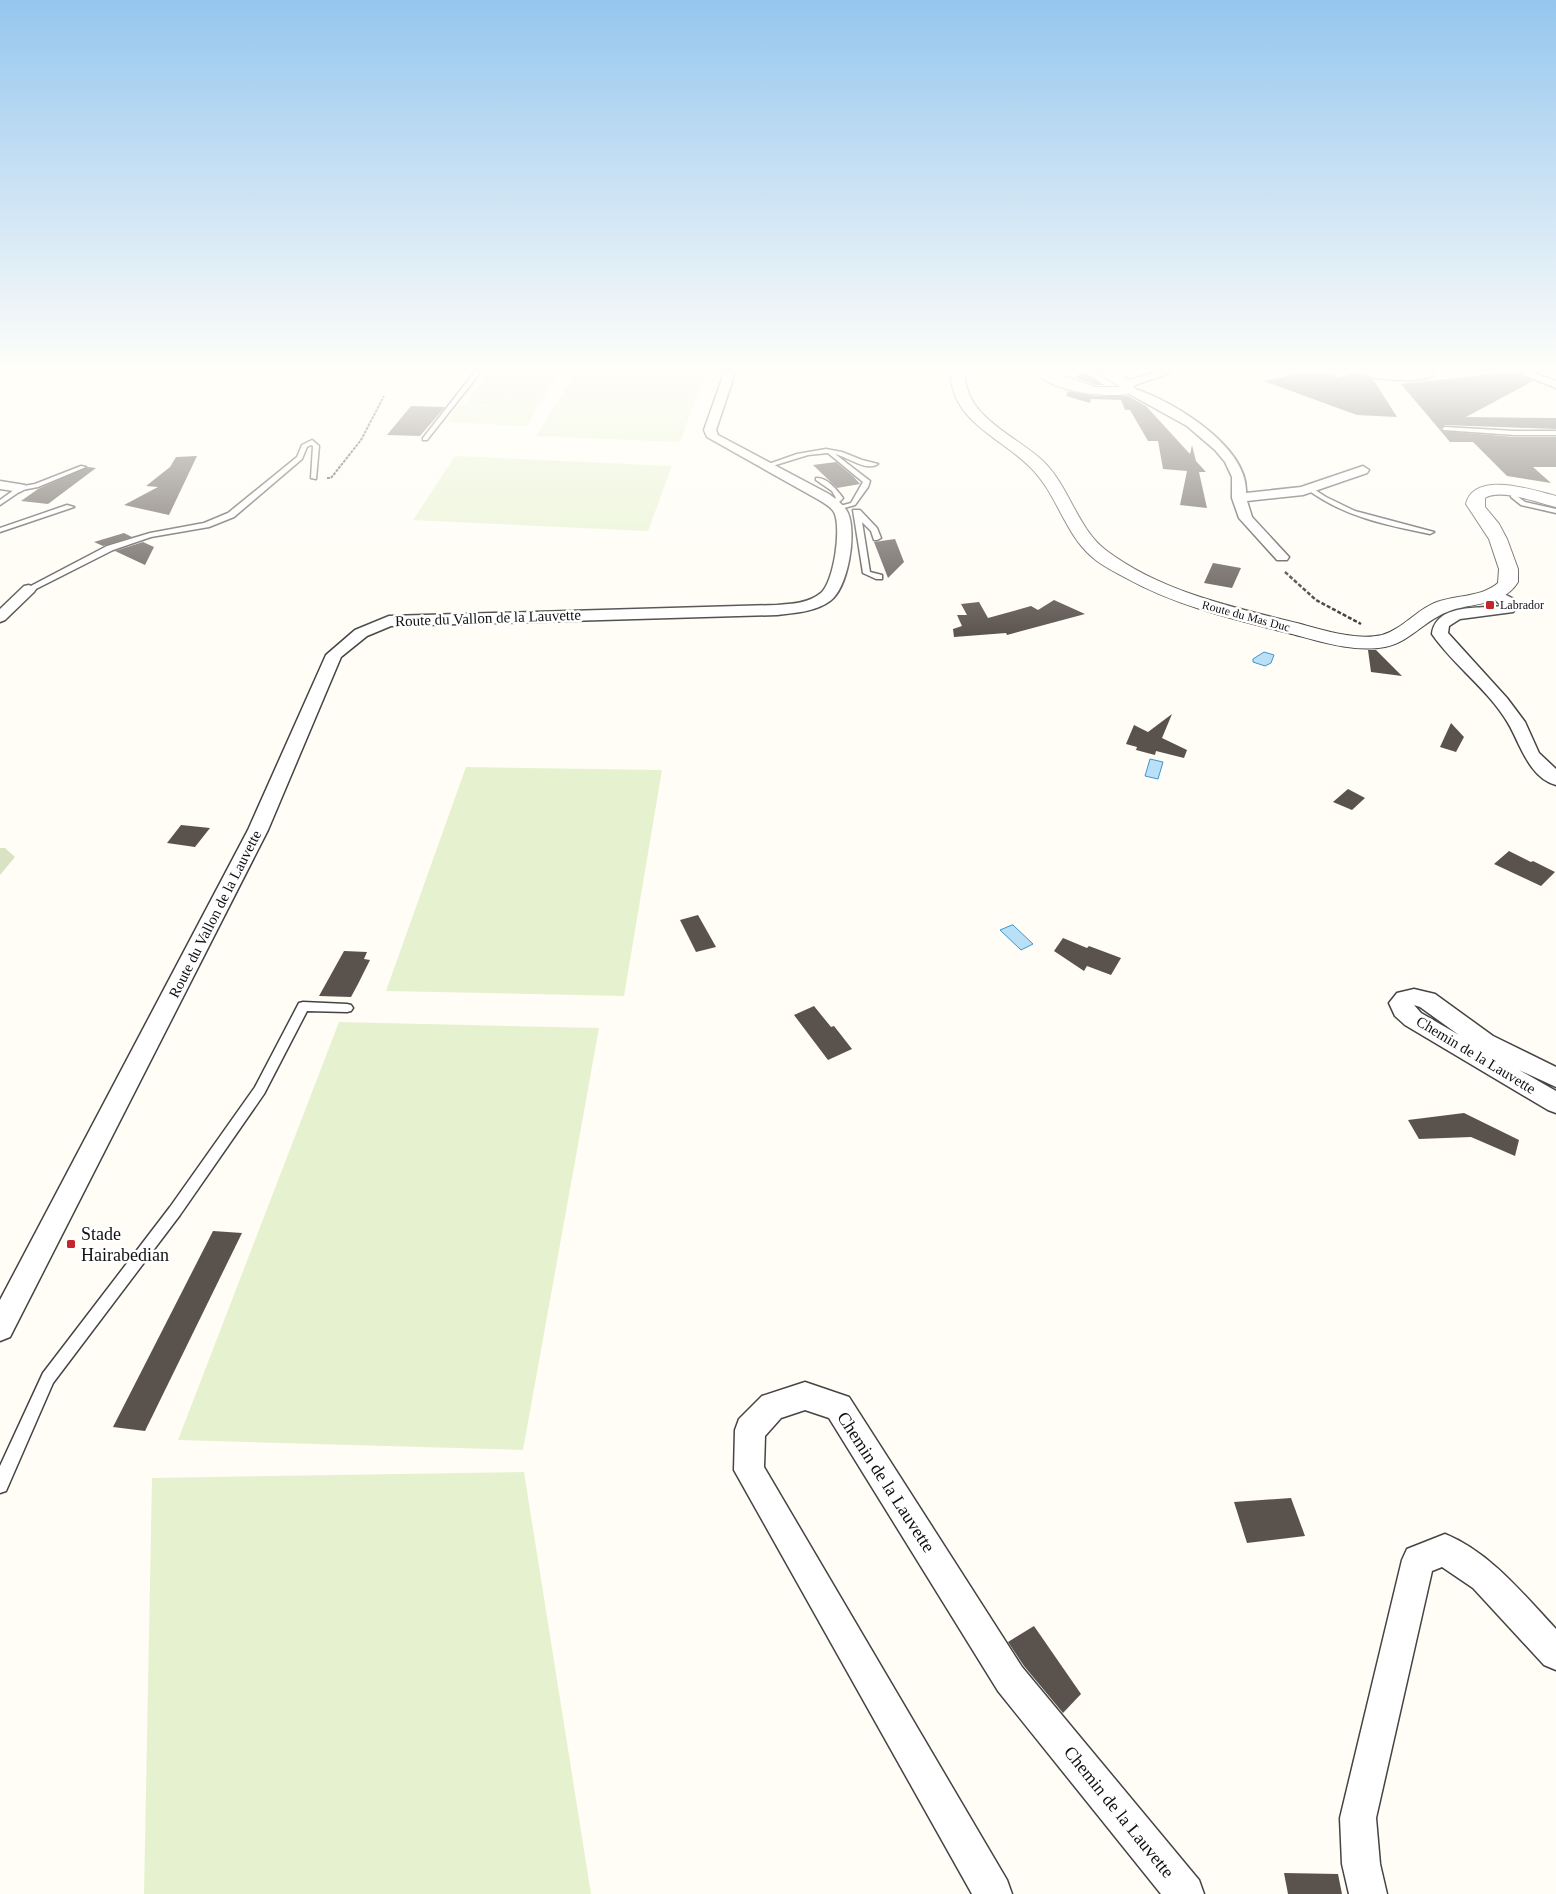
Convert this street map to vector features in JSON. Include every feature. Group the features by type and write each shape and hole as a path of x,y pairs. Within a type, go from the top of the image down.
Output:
{"street":[{"path":"758,461 836,507"},
{"name":"Route du Mas Duc","path":"1033,461 1057,488 1075,524 1090,545 1101,555 1172,594 1233,614 1309,633 1376,642 1401,635 1436,609 1494,593"},
{"path":"1229,461 1239,476 1239,498 1246,518 1282,557"},
{"path":"1239,498 1277,496 1310,489 1364,470"},
{"path":"0,485 20,488"},
{"path":"1556,502 1505,490 1482,493 1474,501 1476,507 1492,527 1498,539 1509,572 1509,582 1494,593 1507,601 1510,606 1508,609 1454,616 1442,622 1439,628 1440,634 1501,702 1516,722 1531,755 1556,779"},
{"name":"Route du Vallon de la Lauvette","path":"0,1328 258,830 334,655 361,633 389,621 777,610 813,604 831,592 837,576 843,522 842,514 836,507"},
{"path":"0,618 29,589"},
{"name":"Chemin de la Lauvette","path":"1556,1078 1485,1042 1426,1000 1414,997 1405,998 1400,1003 1403,1010 1412,1019 1556,1103"},
{"name":"Chemin de la Lauvette","path":"993,1894 749,1470 750,1430 772,1406 805,1396 839,1407 1010,1679 1185,1894"},
{"path":"1368,1894 1361,1864 1358,1818 1418,1560 1445,1550 1484,1576 1556,1652"}],"lane":[{"path":"29,589 110,548 150,535 206,525 230,515 296,461"},
{"path":"314,478 315,461"},
{"path":"766,466 777,461"},
{"path":"836,507 853,504 867,481 843,461"},
{"path":"857,461 863,464 875,464"},
{"path":"0,503 20,488 36,486 84,467"},
{"path":"818,479 840,498 836,507"},
{"path":"1310,489 1336,508 1359,516 1430,532"},
{"path":"1505,490 1523,504 1556,511"},
{"path":"0,530 70,507"},
{"path":"836,507 856,512 874,530 877,538"},
{"path":"856,512 860,524 860,547 867,573 879,577"},
{"path":"0,1485 48,1378 175,1211 260,1090 304,1006 347,1008"}],"path":[{"path":"314,478 331,478 346,461"},
{"path":"1282,557 1276,563 1277,566 1290,575 1305,593 1364,626"}],"green space":[{"path":"451,461 572,461 672,466 648,531 413,520"},
{"path":"466,767 662,770 624,996 386,991"},
{"path":"0,848 5,848 15,857 0,875"},
{"path":"339,1022 599,1028 523,1450 178,1440"},
{"path":"524,1472 591,1894 144,1894 152,1478"}],"water":[{"path":"1264,652 1274,655 1271,663 1265,666 1253,662 1253,659"},
{"path":"1150,759 1163,762 1158,779 1145,776"},
{"path":"1013,925 1033,944 1021,950 1000,930"}],"building":[{"path":"173,461 194,461 169,515 124,505 158,487 146,486 170,467"},
{"path":"1162,461 1196,461 1206,472 1199,472 1207,508 1180,505 1187,471 1163,469"},
{"path":"1492,461 1556,461 1556,467 1533,467 1551,483 1507,476"},
{"path":"836,462 860,484 837,488 813,465"},
{"path":"88,467 96,468 48,504 21,501 38,489"},
{"path":"124,533 132,537 103,546 94,542"},
{"path":"895,539 904,562 888,578 874,542"},
{"path":"143,542 154,547 145,565 115,551"},
{"path":"1213,563 1241,568 1232,588 1204,583"},
{"path":"1054,600 1085,614 1007,635 1006,633 954,637 953,629 962,626 957,615 967,615 961,604 979,602 988,618 1031,606 1038,610"},
{"path":"1368,650 1376,650 1402,676 1371,672"},
{"path":"1172,714 1162,738 1187,750 1184,758 1156,751 1155,755 1136,750 1137,747 1126,744 1134,725 1148,732"},
{"path":"1451,723 1464,737 1456,752 1440,747"},
{"path":"1348,789 1365,798 1352,810 1333,802"},
{"path":"181,825 210,828 195,847 167,843"},
{"path":"1509,851 1555,872 1541,886 1494,864"},
{"path":"698,915 716,947 696,952 680,920"},
{"path":"1063,938 1087,948 1089,946 1121,958 1111,975 1087,966 1084,971 1054,951"},
{"path":"344,951 367,952 364,959 370,960 351,997 319,996"},
{"path":"814,1006 831,1027 834,1026 852,1049 828,1060 794,1015"},
{"path":"1464,1113 1519,1140 1515,1156 1471,1137 1419,1139 1408,1120"},
{"path":"213,1231 242,1233 145,1431 113,1427"},
{"path":"1291,1498 1305,1536 1247,1543 1234,1502"},
{"path":"1034,1626 1081,1694 1063,1713 1024,1666 1008,1642"},
{"path":"1284,1873 1338,1874 1342,1894 1288,1894"}],"place":[{"name":"Labrador","path":"1490,605"},
{"name":"Stade Hairabedian","path":"71,1244"}]}
